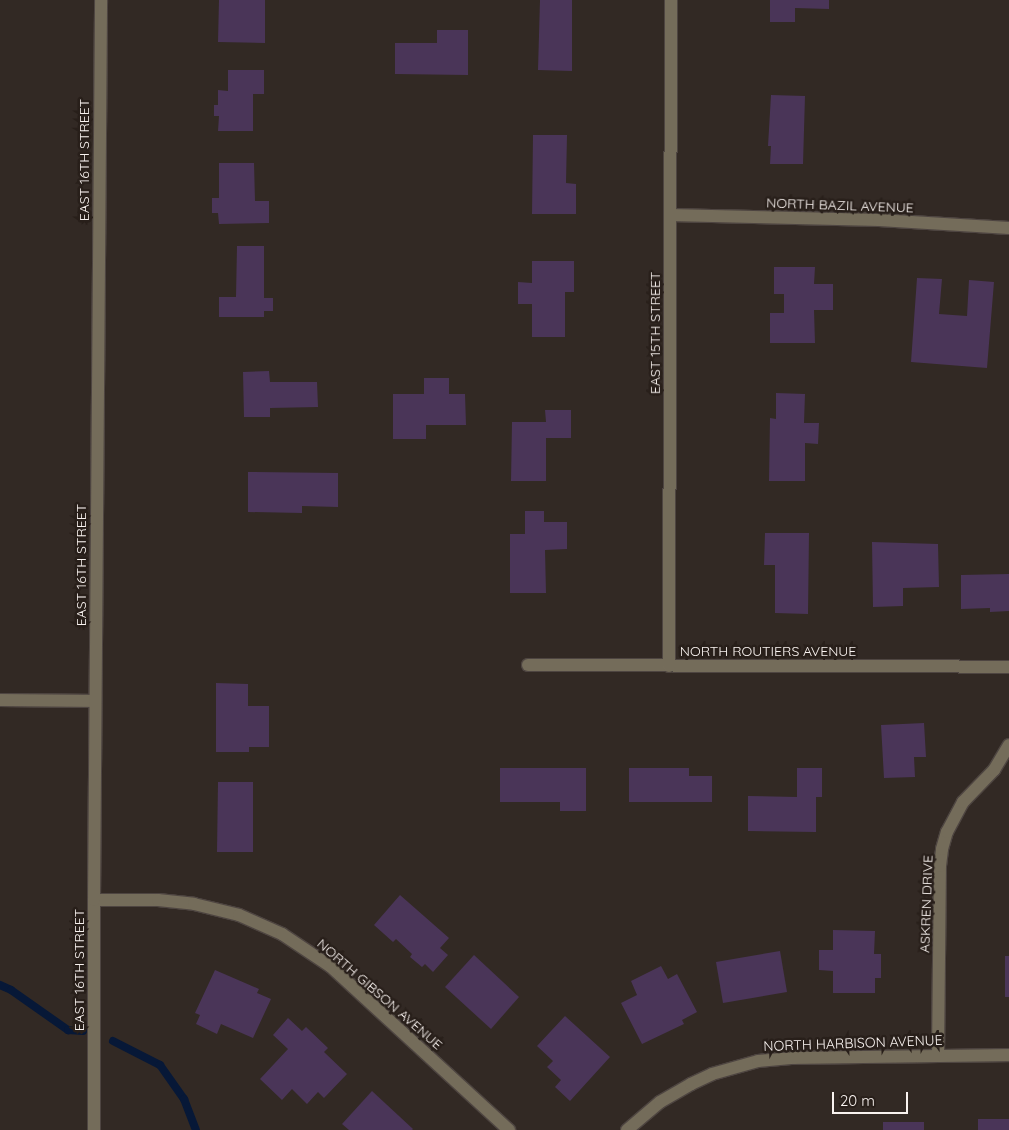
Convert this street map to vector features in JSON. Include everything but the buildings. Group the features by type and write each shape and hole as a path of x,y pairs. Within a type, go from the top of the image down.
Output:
{"street":[{"name":"EAST 16TH STREET","path":"94,1130 95,701 101,0"},
{"name":"EAST 15TH STREET","path":"669,666 671,0"},
{"name":"NORTH BAZIL AVENUE","path":"670,214 880,220 1009,228"},
{"name":"NORTH ROUTIERS AVENUE","path":"528,665 1009,667"},
{"path":"0,700 95,701"},
{"name":"ASKREN DRIVE","path":"938,1055 940,866 942,849 947,832 963,802 994,770 1009,745"},
{"name":"NORTH GIBSON AVENUE","path":"94,900 158,900 194,904 239,916 282,934 330,966 510,1130"},
{"name":"NORTH HARBISON AVENUE","path":"627,1130 670,1096 712,1074 746,1064 783,1058 1009,1055"}],"waterway":[{"path":"0,985 11,990 68,1030 83,1031"},
{"path":"113,1041 160,1065 184,1099 196,1130"}]}
